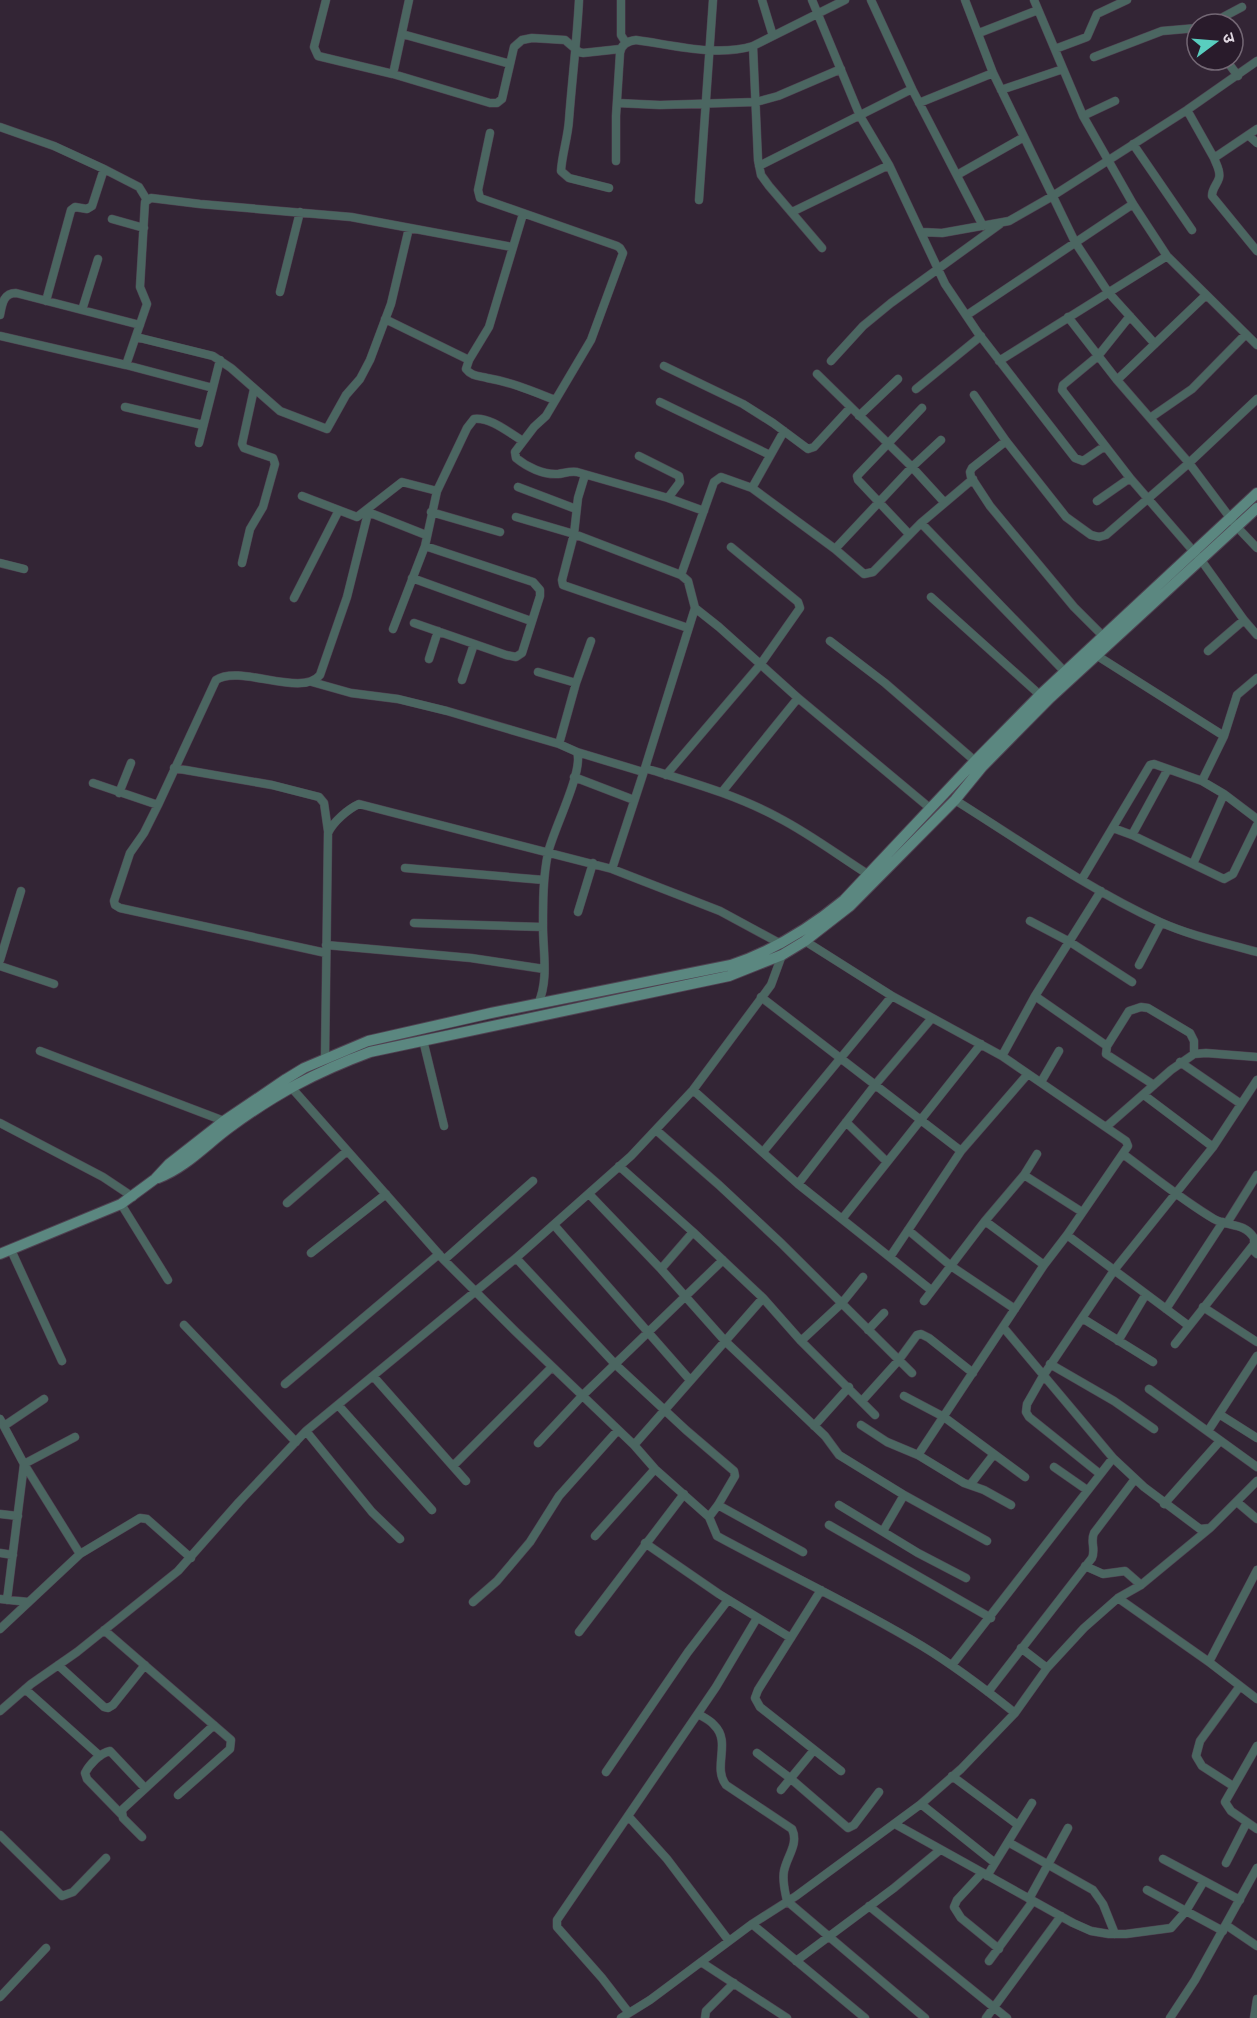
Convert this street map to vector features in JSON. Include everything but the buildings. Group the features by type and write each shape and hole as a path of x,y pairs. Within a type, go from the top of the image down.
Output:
{"street":[{"path":"326,0 314,47 318,56 393,74 494,104 502,99 517,43 527,38 565,40 576,50 586,53 623,46 636,40 709,50 734,50 753,46 845,0"},
{"path":"393,74 409,0"},
{"path":"579,0 569,122 561,171 569,178 609,188"},
{"path":"616,161 617,103 623,46 621,0"},
{"path":"699,200 713,0"},
{"path":"762,0 773,36"},
{"path":"812,0 860,116 889,165 922,232 937,269 967,315 999,361 1077,460 1083,461 1105,446"},
{"path":"871,0 912,89 983,226"},
{"path":"965,0 993,73 1075,242 1108,292 1155,344"},
{"path":"1034,0 1083,116 1133,204 1167,256 1257,345"},
{"path":"1055,49 1087,37 1097,14 1127,0"},
{"path":"1233,12 1242,7"},
{"path":"979,33 1038,10"},
{"path":"1094,57 1162,31 1185,29"},
{"path":"402,34 510,64"},
{"path":"753,46 759,166 762,175 822,248"},
{"path":"922,232 942,233 1001,223 1016,217 1052,197 1187,110 1257,61"},
{"path":"617,103 660,105 756,102 778,96 841,69"},
{"path":"1001,90 1064,69"},
{"path":"1235,72 1238,76"},
{"path":"919,103 993,73"},
{"path":"759,166 912,89"},
{"path":"1083,116 1115,101"},
{"path":"1187,110 1220,173 1212,196 1257,251"},
{"path":"0,127 54,146 104,169 139,187 147,200"},
{"path":"1214,158 1257,129"},
{"path":"490,133 478,196 617,246 623,253 591,340 546,416 523,441 515,452 515,456 529,466 550,474 572,471 585,474 704,511"},
{"path":"1248,135 1257,143"},
{"path":"957,175 1024,137"},
{"path":"1132,144 1192,230"},
{"path":"792,212 889,165"},
{"path":"46,300 71,210 75,207 87,209 92,206 104,169"},
{"path":"147,200 155,198 351,217 512,247"},
{"path":"126,365 147,304 140,287 145,202 147,200"},
{"path":"967,315 1133,204"},
{"path":"280,292 300,212"},
{"path":"523,214 489,327 466,369 471,374 508,382 555,400"},
{"path":"112,219 144,228"},
{"path":"831,361 863,326 891,303 1001,223"},
{"path":"136,337 208,354 220,360 280,411 327,429 346,395 367,367 391,304 410,228"},
{"path":"999,361 1167,256"},
{"path":"82,310 98,259"},
{"path":"0,315 3,300 8,294 16,293 140,325"},
{"path":"1117,380 1206,295"},
{"path":"1130,316 1098,356 1063,385 1062,390 1149,500 1198,556 1257,635"},
{"path":"1068,317 1117,380 1257,548"},
{"path":"385,320 469,360"},
{"path":"1150,418 1192,389 1246,334"},
{"path":"0,336 213,388"},
{"path":"916,389 981,336"},
{"path":"199,443 220,360"},
{"path":"664,366 743,404 807,448 812,449 850,408"},
{"path":"817,374 912,467 944,502"},
{"path":"859,416 898,379"},
{"path":"242,564 250,529 263,507 275,464 273,458 244,448 242,444 254,388"},
{"path":"974,395 1006,441 1066,517 1091,535 1099,537 1110,533 1149,500 1257,399"},
{"path":"660,402 770,455"},
{"path":"125,406 203,425"},
{"path":"909,534 858,480 857,476 922,408"},
{"path":"393,629 425,546 437,491 467,428 474,419 483,419 523,441"},
{"path":"752,488 784,431"},
{"path":"835,549 912,467 941,440"},
{"path":"1006,441 972,468 970,472 973,479 990,506 1074,608 1103,636"},
{"path":"639,456 680,477 680,482 668,498"},
{"path":"585,474 576,509 574,534 562,580 565,586 688,628"},
{"path":"681,575 714,482 718,478 726,478 752,488 835,549 862,573 868,574 873,572 944,502 973,479"},
{"path":"1097,501 1131,478"},
{"path":"302,496 357,517 402,483 437,491"},
{"path":"518,487 576,509"},
{"path":"1234,523 1257,493"},
{"path":"155,1179 162,1169 224,1121 295,1073 368,1041 730,965 781,950 858,899 955,800 982,767 1096,655 1234,523 1257,508"},
{"path":"294,598 339,510"},
{"path":"369,510 426,535"},
{"path":"312,682 320,675 339,622 369,510"},
{"path":"431,512 500,532"},
{"path":"516,517 574,534 681,575 688,581 695,608 612,869"},
{"path":"921,523 1065,672"},
{"path":"414,622 506,655 519,656 540,593 536,584 425,546"},
{"path":"666,775 760,665 799,610 800,604 731,547"},
{"path":"0,1254 121,1204 155,1179 175,1170 229,1128 291,1086 326,1069 370,1052 729,976 781,950 805,941 975,761 1040,696 1103,636 1198,556"},
{"path":"0,563 24,569"},
{"path":"412,578 531,621"},
{"path":"931,597 1040,696"},
{"path":"695,608 931,809"},
{"path":"1208,651 1244,620"},
{"path":"429,659 438,631"},
{"path":"558,744 591,641"},
{"path":"830,641 885,683 975,761"},
{"path":"462,680 474,644"},
{"path":"1096,655 1224,736"},
{"path":"538,672 576,683"},
{"path":"544,969 471,958 326,949 115,906 114,901 130,854 159,806 212,686 219,677 236,675 292,683 312,682 351,693 408,701 558,744 577,752 722,792 781,818 869,875"},
{"path":"1202,781 1224,736 1237,695 1257,678"},
{"path":"722,792 798,698"},
{"path":"538,1004 544,990 544,880 548,851 574,777 578,761 577,752"},
{"path":"119,793 130,763"},
{"path":"1082,879 1150,765 1154,764 1202,781 1224,794 1257,819"},
{"path":"174,768 279,787 319,797 324,803 328,832 325,1059"},
{"path":"1132,835 1168,769"},
{"path":"574,777 634,800"},
{"path":"93,783 159,806"},
{"path":"1193,864 1224,794"},
{"path":"955,800 1101,891 1161,922 1201,937 1257,952"},
{"path":"328,832 351,808 361,804 548,851 612,869 720,912 781,950"},
{"path":"1113,828 1220,878 1229,878 1236,869 1257,825"},
{"path":"579,912 593,863"},
{"path":"405,868 544,880"},
{"path":"0,960 21,891"},
{"path":"1002,1056 1035,996 1101,891"},
{"path":"1030,921 1070,942 1132,982"},
{"path":"1139,965 1161,922"},
{"path":"414,923 543,927"},
{"path":"805,941 892,996 1002,1056 1106,1127 1127,1143 1128,1147 1044,1265 918,1455"},
{"path":"0,1710 178,1571 306,1431 339,1406 590,1195 693,1090 771,985 781,950"},
{"path":"0,966 54,984"},
{"path":"763,1152 892,996"},
{"path":"1035,996 1107,1046"},
{"path":"761,997 961,1151"},
{"path":"1154,1085 1108,1056 1107,1046 1129,1011 1141,1007 1148,1008 1190,1033 1194,1041 1194,1054"},
{"path":"798,1184 875,1085 933,1018"},
{"path":"423,1040 444,1126"},
{"path":"842,1219 981,1044"},
{"path":"40,1051 224,1121"},
{"path":"1041,1082 1059,1051"},
{"path":"1106,1127 1180,1062 1194,1054 1257,1057"},
{"path":"1180,1062 1241,1104"},
{"path":"890,1257 961,1151 1027,1075"},
{"path":"1100,1474 1027,1414 1026,1404 1050,1364 1115,1269 1213,1147 1257,1080"},
{"path":"291,1086 441,1257 634,1445 655,1469 709,1517 717,1536 903,1635 952,1665 1015,1713"},
{"path":"693,1090 798,1184 931,1290"},
{"path":"1144,1095 1213,1147"},
{"path":"846,1122 887,1162"},
{"path":"1,1126 103,1177 133,1197"},
{"path":"656,1130 719,1185 842,1303 897,1361 912,1373"},
{"path":"287,1203 347,1151"},
{"path":"924,1301 985,1221 1024,1175 1037,1154"},
{"path":"1123,1154 1213,1219 1236,1224 1248,1231 1253,1235 1254,1251 1257,1254"},
{"path":"619,1166 763,1298 801,1341 875,1415"},
{"path":"1024,1175 1082,1212"},
{"path":"1166,1310 1257,1175"},
{"path":"285,1384 533,1181"},
{"path":"311,1252 386,1194"},
{"path":"590,1195 662,1269 725,1341 825,1436 841,1456 904,1495 987,1541"},
{"path":"121,1204 168,1280"},
{"path":"985,1221 1044,1265"},
{"path":"554,1225 690,1380"},
{"path":"908,1230 951,1266 1015,1309"},
{"path":"662,1269 693,1232"},
{"path":"1067,1235 1189,1326"},
{"path":"1175,1344 1254,1244"},
{"path":"11,1250 62,1361"},
{"path":"516,1258 615,1364 686,1430 735,1471 735,1476 709,1517"},
{"path":"538,1443 582,1396 723,1260"},
{"path":"801,1341 842,1303 863,1277"},
{"path":"1118,1341 1146,1294"},
{"path":"634,1445 763,1298"},
{"path":"1203,1307 1257,1342"},
{"path":"868,1330 885,1313"},
{"path":"1082,1318 1153,1362"},
{"path":"184,1325 296,1442"},
{"path":"1003,1328 1113,1458 1164,1504 1200,1529 1210,1528"},
{"path":"862,1401 915,1337 921,1334 973,1373"},
{"path":"1208,1431 1257,1356"},
{"path":"1050,1364 1114,1401 1154,1429"},
{"path":"453,1466 552,1366"},
{"path":"373,1376 466,1481"},
{"path":"814,1426 849,1387"},
{"path":"1149,1389 1257,1467"},
{"path":"904,1396 944,1417 1024,1477"},
{"path":"44,1399 2,1423 24,1464 80,1554"},
{"path":"339,1406 432,1510"},
{"path":"1219,1414 1257,1438"},
{"path":"861,1425 887,1442 918,1455 1011,1505"},
{"path":"473,1602 497,1581 530,1542 559,1496 618,1430"},
{"path":"306,1431 372,1512 400,1539"},
{"path":"24,1464 75,1437"},
{"path":"1164,1504 1220,1441"},
{"path":"970,1485 993,1455"},
{"path":"952,1665 991,1618 1113,1458"},
{"path":"24,1464 13,1555 4,1599 28,1602"},
{"path":"1054,1467 1088,1490"},
{"path":"595,1536 655,1469"},
{"path":"988,1692 1094,1555 1092,1539 1094,1533 1135,1479"},
{"path":"621,2018 921,1804 1015,1713 1047,1668 1084,1628 1118,1598 1142,1586 1210,1528 1257,1482"},
{"path":"579,1632 684,1494"},
{"path":"883,1531 904,1495"},
{"path":"1237,1502 1257,1519"},
{"path":"718,1505 803,1551"},
{"path":"839,1505 918,1553 966,1578"},
{"path":"0,1514 18,1516"},
{"path":"0,1629 80,1554 142,1518 147,1519 191,1558"},
{"path":"830,1525 991,1618"},
{"path":"645,1543 728,1600 791,1638"},
{"path":"0,1552 13,1555"},
{"path":"1085,1566 1102,1574 1125,1571 1142,1586"},
{"path":"1209,1662 1257,1570"},
{"path":"822,1590 758,1690 756,1701 760,1707 841,1771"},
{"path":"1118,1598 1257,1699"},
{"path":"606,1772 688,1652 728,1600"},
{"path":"629,2013 556,1923 698,1714 757,1618"},
{"path":"104,1630 231,1740 231,1746 178,1795"},
{"path":"1021,1648 1047,1668"},
{"path":"58,1665 104,1707 108,1708 113,1705 145,1665"},
{"path":"1233,1786 1202,1766 1196,1756 1200,1741 1240,1686"},
{"path":"25,1689 100,1756"},
{"path":"698,1714 713,1723 720,1734 723,1747 722,1777 726,1785 792,1829 795,1844 783,1880 787,1901 923,2016"},
{"path":"122,1815 123,1809 214,1725"},
{"path":"1257,1746 1225,1804 1231,1811 1257,1829"},
{"path":"781,1790 814,1750"},
{"path":"142,1837 86,1776 86,1771 100,1756 107,1751 112,1752 145,1788"},
{"path":"757,1753 848,1828 854,1825 879,1792"},
{"path":"952,1776 1018,1825"},
{"path":"999,1949 961,1918 954,1907 957,1900 995,1863 1032,1803"},
{"path":"921,1804 995,1863"},
{"path":"629,1817 668,1858 729,1941"},
{"path":"1226,1863 1247,1822"},
{"path":"895,1824 1090,1932 1115,1934 1172,1928 1186,1911 1204,1881"},
{"path":"989,1961 1031,1900 1068,1828"},
{"path":"0,1835 62,1896 73,1892 106,1858"},
{"path":"1008,1842 1093,1890 1103,1904 1115,1934"},
{"path":"796,1961 940,1850"},
{"path":"1163,1859 1240,1900"},
{"path":"1170,2018 1240,1900 1254,1881 1257,1868"},
{"path":"1147,1890 1257,1946"},
{"path":"869,1906 1007,2018"},
{"path":"986,2018 1061,1916"},
{"path":"752,1924 865,2018"},
{"path":"1,1994 46,1948"},
{"path":"701,1962 787,2018"},
{"path":"705,2018 706,2011 734,1983"},
{"path":"1254,2018 1257,1999"},
{"path":"912,2018 923,2016"}]}
